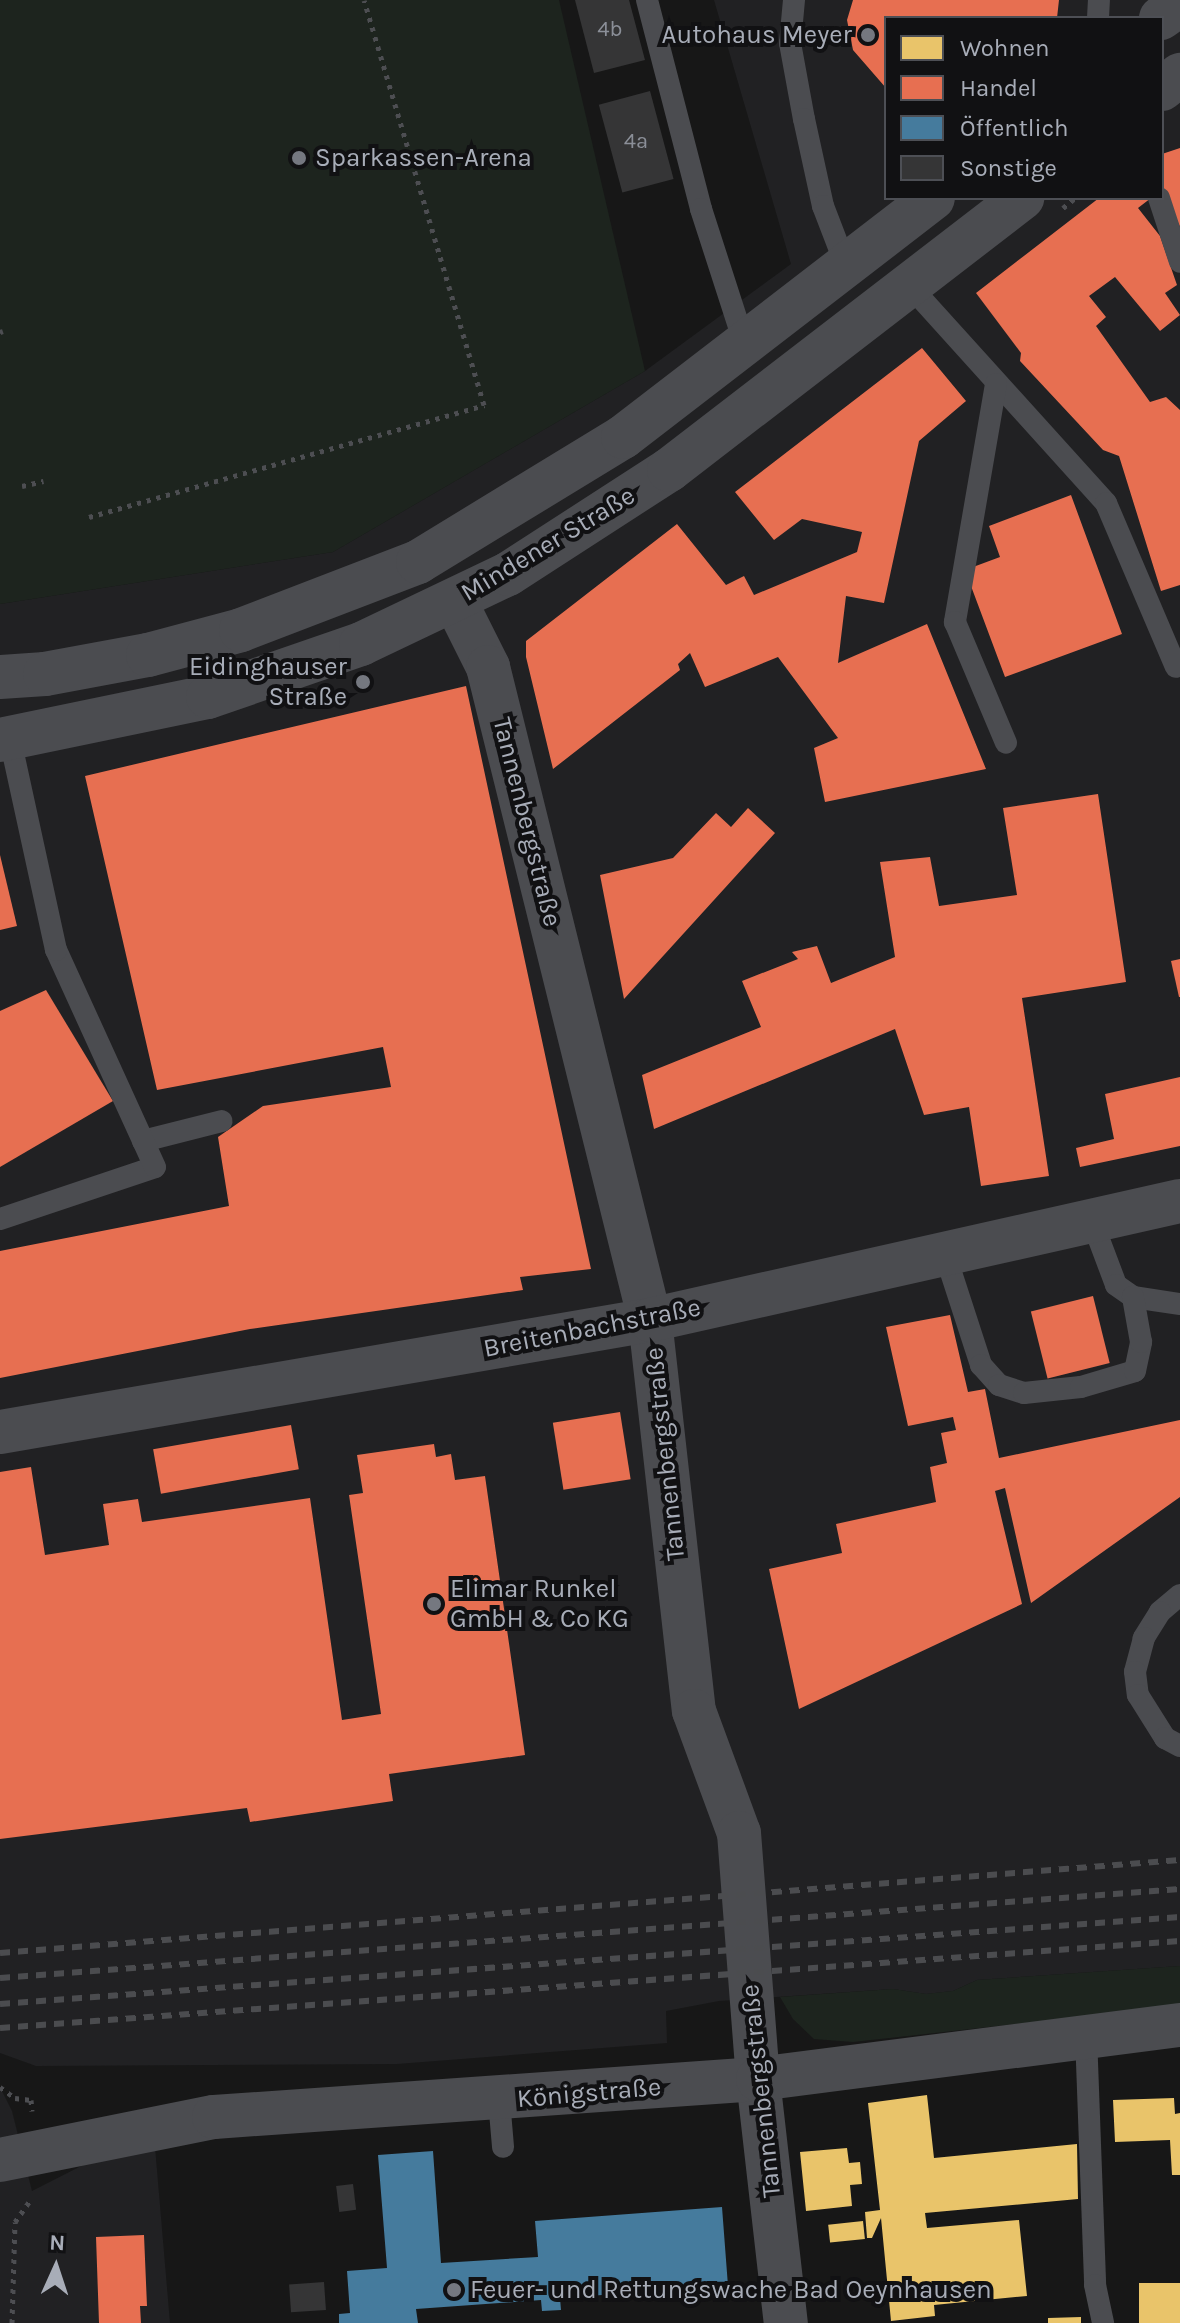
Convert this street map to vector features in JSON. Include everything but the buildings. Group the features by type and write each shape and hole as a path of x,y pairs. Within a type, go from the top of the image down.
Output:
{"street":[{"path":"1164,16 1180,4"},
{"path":"1164,87 1180,75"},
{"name":"Mindener Straße","path":"0,677 45,674 148,655 241,630 418,562 623,437 930,200"},
{"name":"Mindener Straße","path":"5,740 208,697 361,644 455,601 557,544 669,470 1019,200"},
{"name":"Tannenbergstraße","path":"455,601 488,667 650,1320 694,1711 711,1770 739,1833 758,2079 786,2323"},
{"name":"Breitenbachstraße","path":"0,1432 650,1320 1180,1201"},
{"name":"Königstraße","path":"0,2160 214,2117 499,2100 758,2079 1180,2025"}],"lane":[{"path":"647,0 701,209 745,345"},
{"path":"794,0 790,43 804,119 823,206 846,266"},
{"path":"1160,200 1180,262"},
{"path":"909,285 1106,503 1176,667"},
{"path":"996,384 955,622 1006,743"},
{"path":"0,1219 155,1167 56,950 5,740"},
{"path":"143,1141 222,1121"},
{"path":"1092,1221 1116,1285 1133,1297 1180,1304"},
{"path":"945,1254 981,1365 999,1385 1024,1393 1081,1387 1135,1371 1141,1342 1133,1297"},
{"path":"1180,1595 1160,1612 1144,1638 1135,1672 1138,1695 1165,1738 1180,1746"},
{"path":"1086,2035 1095,2285 1103,2323"},
{"path":"499,2100 503,2147"}],"path":[{"path":"89,517 484,405 364,0"},
{"path":"22,486 43,481"}],"shaded area":[{"name":"Sparkassen-Arena","path":"0,0 559,0 645,371 333,552 0,604"},
{"path":"714,0 1180,0 1180,1966 977,1980 953,1991 926,1994 893,1989 719,2001 666,2011 667,2043 397,2064 36,2066 0,2053 0,604 333,552 645,371 791,264"},
{"path":"1180,1966 1180,2006 853,2042 814,2039 793,2019 780,1997 893,1989 926,1994 953,1991 977,1980"},
{"path":"0,2087 12,2111 32,2191 87,2163 155,2147 170,2323 0,2323"}],"railway":[{"path":"0,1953 1180,1860"},
{"path":"0,1978 1180,1889"},
{"path":"0,2004 1180,1917"},
{"path":"0,2028 1180,1941"}],"place":[{"name":"Autohaus Meyer","path":"868,35"},
{"name":"Sparkassen-Arena","path":"299,158"},
{"name":"Eidinghauser Straße","path":"363,682"},
{"name":"Elimar Runkel GmbH & Co KG","path":"434,1604"},
{"name":"Feuer- und Rettungswache Bad Oeynhausen","path":"454,2290"}]}
